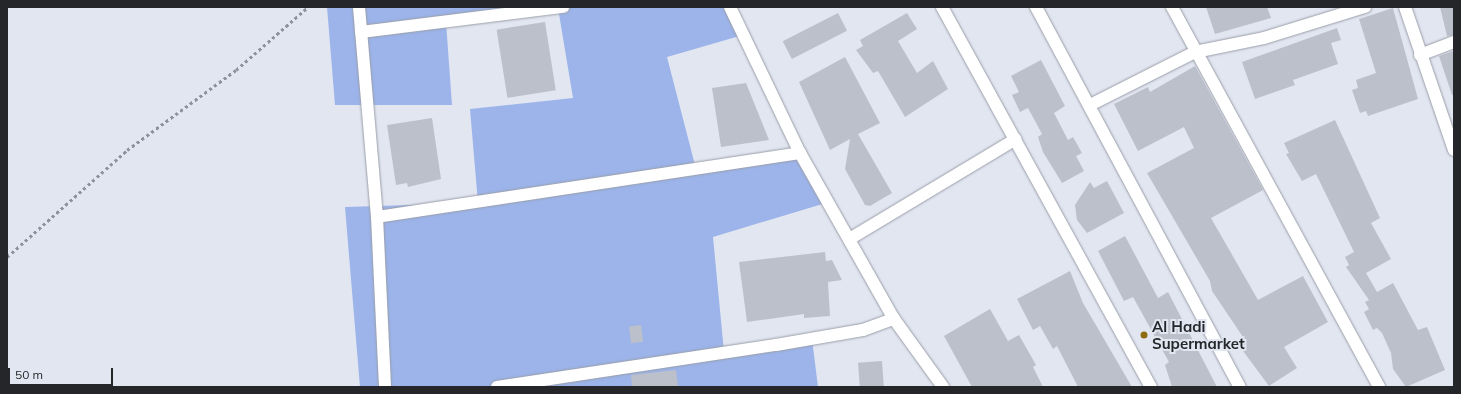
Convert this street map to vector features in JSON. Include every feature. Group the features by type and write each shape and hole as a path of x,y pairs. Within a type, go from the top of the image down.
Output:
{"street":[{"path":"359,7 377,217 385,387"},
{"path":"361,32 563,7"},
{"path":"730,7 800,153 851,238 894,319 943,387"},
{"path":"942,7 1016,139 1151,387"},
{"path":"1036,7 1090,105 1240,387"},
{"path":"1172,7 1195,52 1379,387"},
{"path":"1090,105 1195,52 1264,38 1365,7"},
{"path":"1405,7 1420,55 1454,150"},
{"path":"1420,55 1454,42"},
{"path":"851,238 1016,139"},
{"path":"377,217 800,153"},
{"path":"497,387 776,345 863,330 894,319"}],"path":[{"path":"7,257 127,150 236,70 308,7"}],"shaded area":[{"path":"327,7 731,7 743,35 667,57 696,169 800,153 829,202 713,237 724,352 812,339 818,387 360,387 345,207 478,203 470,109 573,98 558,8 446,22 452,105 335,105"}],"building":[{"path":"1206,7 1267,7 1271,18 1215,34"},
{"path":"1440,7 1454,7 1454,35 1447,36"},
{"path":"1393,8 1418,99 1368,116 1366,111 1360,113 1352,90 1358,88 1356,80 1376,73 1359,19"},
{"path":"838,13 847,31 792,59 783,41"},
{"path":"907,13 917,29 898,41 917,73 933,61 948,89 905,117 878,71 873,73 856,50 863,46 860,40"},
{"path":"545,22 556,90 507,98 497,30"},
{"path":"1337,28 1341,40 1331,43 1338,64 1293,80 1295,85 1255,99 1242,62"},
{"path":"1454,51 1454,95 1452,95 1439,56"},
{"path":"845,57 880,123 858,134 892,193 870,206 865,205 845,169 850,139 830,150 799,82"},
{"path":"1041,60 1065,106 1054,113 1068,140 1073,137 1082,153 1076,156 1084,171 1062,183 1043,152 1038,137 1042,134 1028,108 1020,112 1012,95 1019,92 1011,76"},
{"path":"1195,66 1263,190 1211,218 1258,300 1303,276 1328,322 1284,347 1297,368 1269,386 1243,351 1241,342 1245,340 1212,291 1210,281 1147,173 1194,148 1184,127 1138,151 1114,104 1148,87 1150,92"},
{"path":"746,83 769,140 721,147 712,88"},
{"path":"432,118 441,179 408,187 407,183 396,185 387,125"},
{"path":"1335,120 1380,218 1371,223 1391,259 1366,273 1377,292 1393,283 1418,330 1427,327 1445,370 1406,387 1393,369 1391,353 1382,333 1377,328 1373,330 1364,312 1369,309 1365,302 1369,300 1346,267 1349,265 1345,257 1354,252 1316,174 1302,181 1286,154 1289,153 1284,143"},
{"path":"1107,181 1124,213 1087,233 1077,220 1075,205 1090,182 1094,188"},
{"path":"1125,236 1158,298 1168,292 1217,387 1172,387 1165,365 1169,362 1133,297 1124,301 1098,251"},
{"path":"825,252 826,261 832,260 842,280 828,282 830,316 804,318 804,314 747,322 739,262"},
{"path":"1070,271 1083,303 1132,387 1078,387 1057,346 1053,349 1040,326 1033,330 1017,299"},
{"path":"990,309 1008,341 1019,335 1036,365 1033,367 1043,387 972,387 944,336"},
{"path":"641,325 643,342 631,343 629,326"},
{"path":"882,361 884,387 860,387 858,363"},
{"path":"676,370 678,387 632,387 631,375"}],"place":[{"name":"Al Hadi Supermarket","path":"1144,335"}]}
